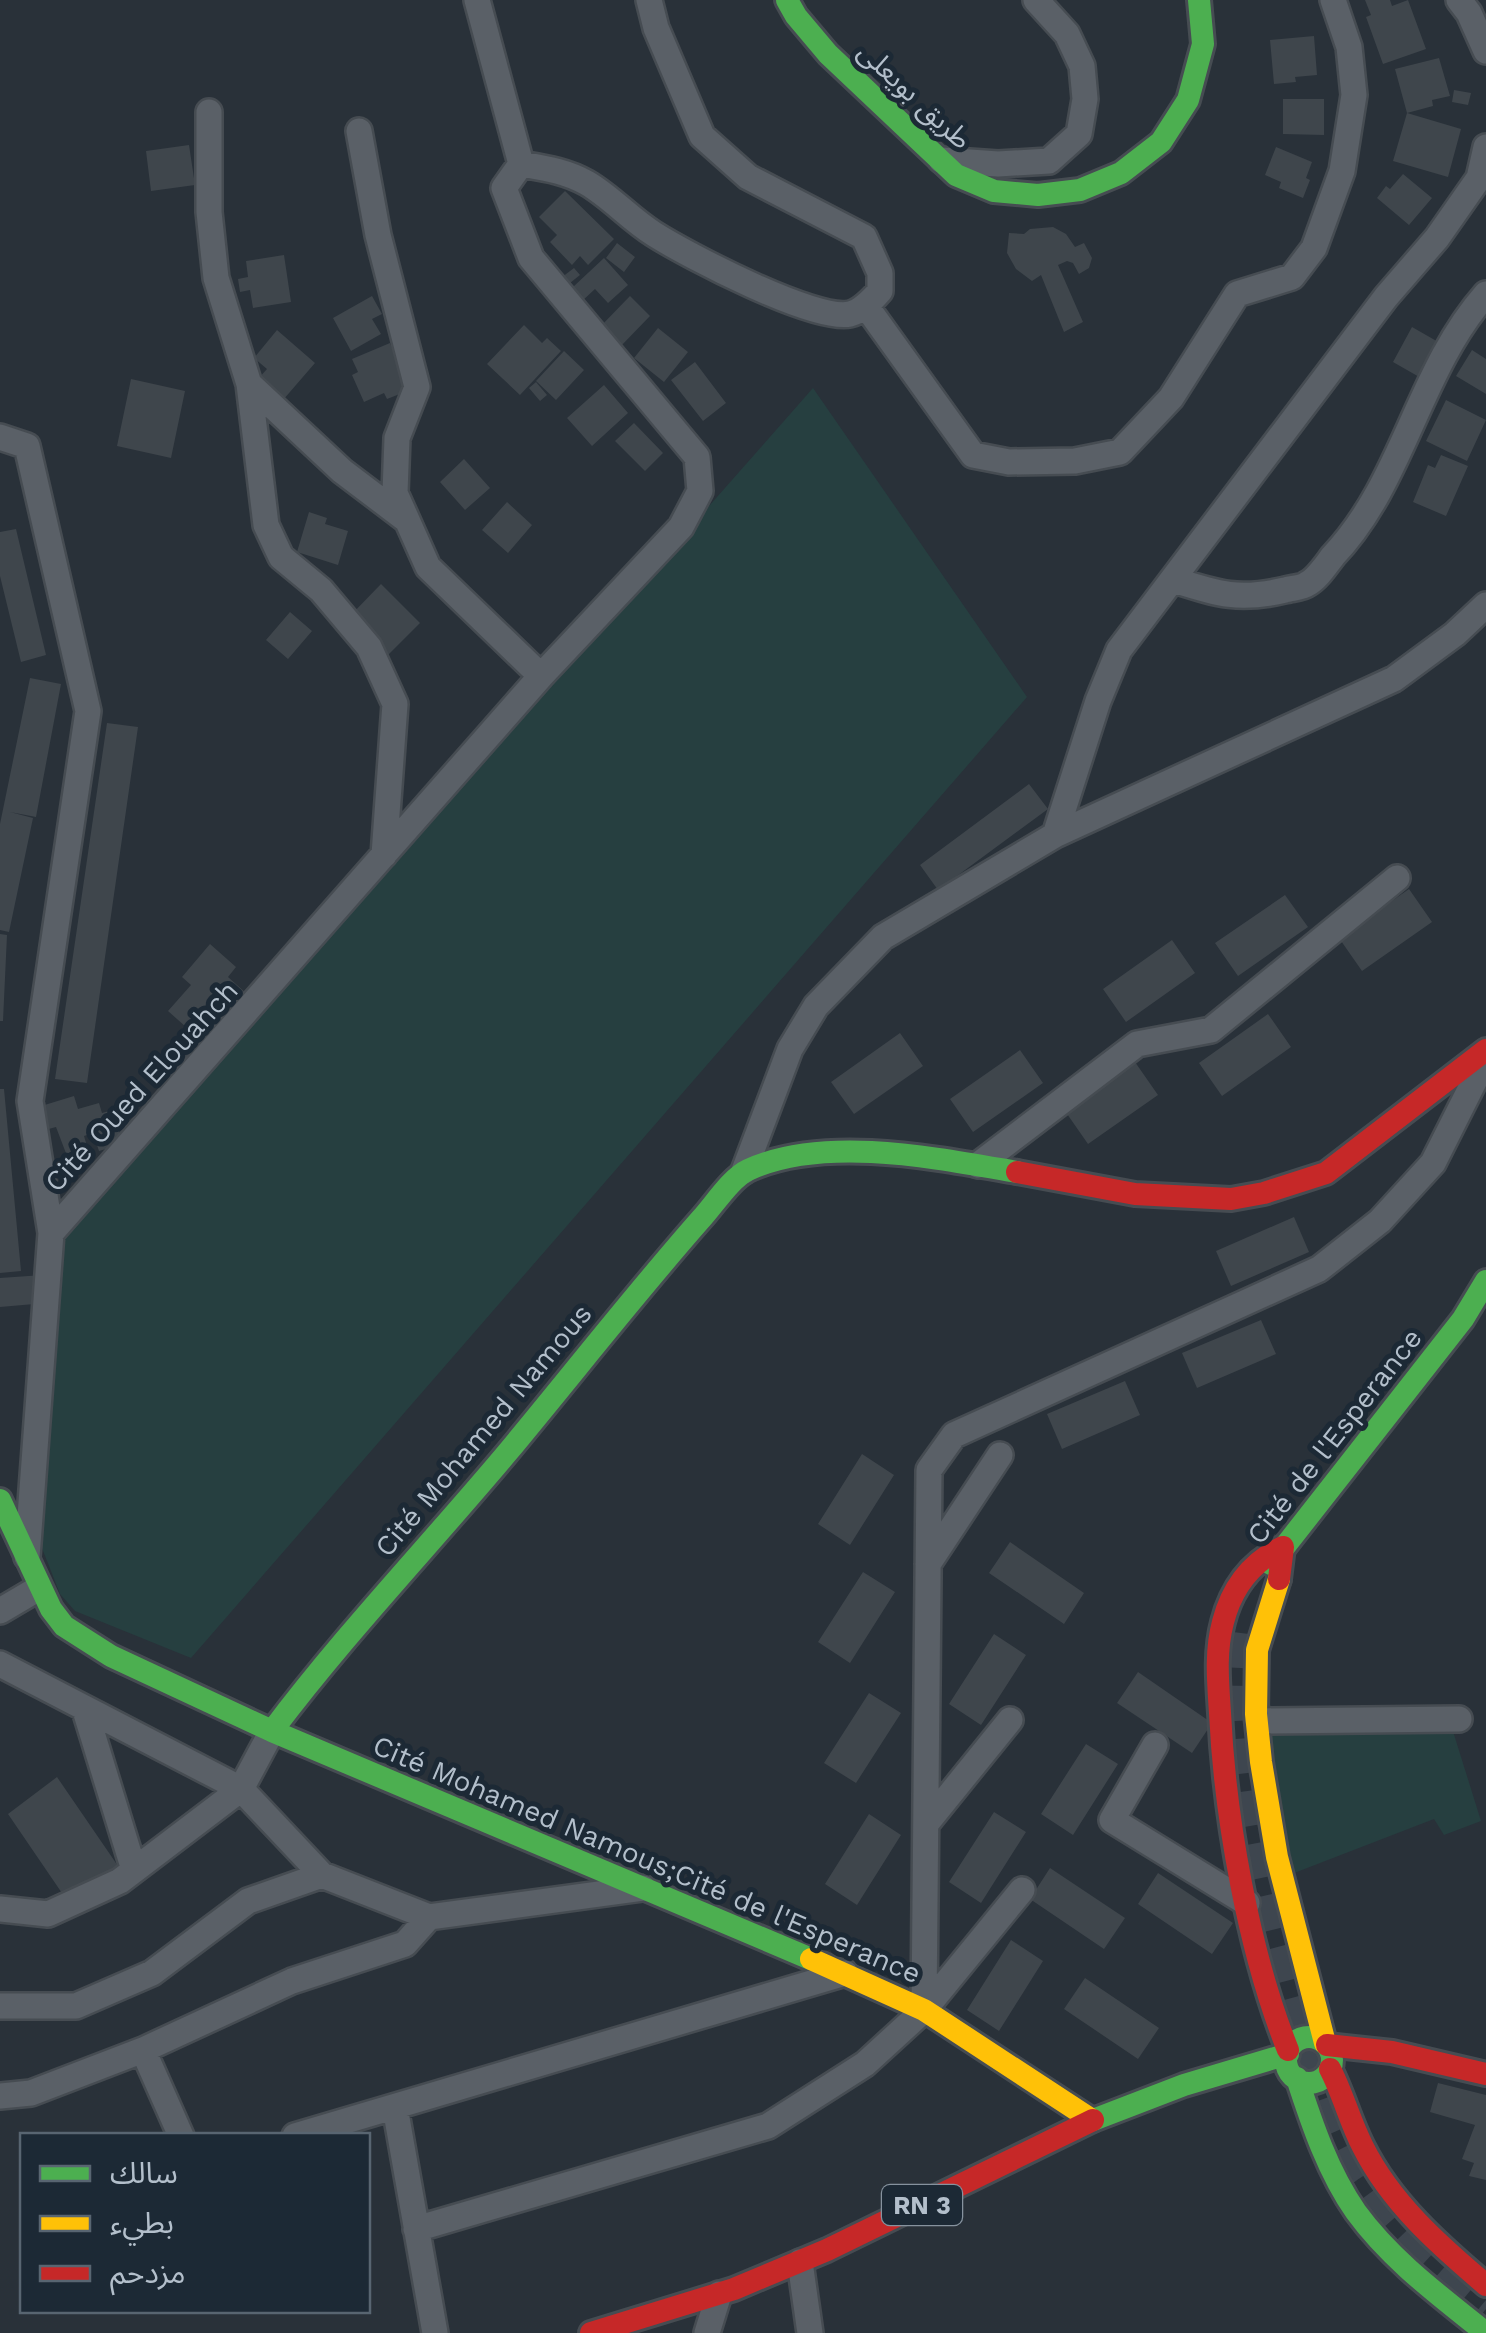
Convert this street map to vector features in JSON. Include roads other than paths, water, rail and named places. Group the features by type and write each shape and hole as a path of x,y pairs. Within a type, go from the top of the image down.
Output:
{"main road":[{"name":"طريق بويعلى","path":"787,0 828,54 956,175 994,192 1038,196 1080,190 1122,174 1161,142 1188,100 1203,44 1199,0"},
{"path":"744,1171 809,1151 894,1155 978,1165 1135,1194 1231,1199 1326,1173 1486,1050"},
{"name":"Cité Mohamed Namous","path":"272,1731 296,1696 744,1171"},
{"name":"Cité de l'Esperance","path":"1241,1633 1252,1595 1283,1547 1462,1319 1486,1281"},
{"path":"0,1500 39,1588 64,1626 111,1656 272,1731"},
{"path":"1486,2284 1448,2253 1392,2193 1364,2149 1328,2056 1281,1882 1258,1721 1255,1670 1259,1634 1282,1572 1283,1547 1258,1560 1240,1580 1219,1640 1222,1743 1235,1846 1269,1998 1319,2142 1355,2210 1392,2252 1486,2333"},
{"name":"Cité Mohamed Namous;Cité de l'Esperance","path":"272,1731 924,2010 1092,2120"},
{"name":"RN 3","path":"1291,2064 1303,2038 1311,2037 1328,2056"},
{"name":"RN 3","path":"1328,2056 1392,2052 1486,2074"},
{"name":"RN 3","path":"591,2333 719,2294 800,2262 1092,2120 1184,2085 1249,2066 1291,2064 1318,2081 1328,2056"}],"street":[{"path":"477,0 521,164 555,170 587,183 651,232 693,256 816,312 850,314 866,306 880,291 880,272 864,236 748,178 702,136 656,28 650,0"},
{"path":"941,160 998,164 1049,161 1078,134 1085,99 1082,66 1066,34 1036,0"},
{"path":"866,306 973,455 1009,462 1075,461 1120,452 1171,398 1237,294 1292,276 1314,248 1342,170 1354,95 1350,47 1333,0"},
{"path":"1458,0 1470,12 1486,51"},
{"path":"209,112 210,212 216,278 249,384 266,525 282,558 322,590 369,647 395,704 384,855"},
{"path":"359,131 378,234 417,387 397,438 395,493 428,566 542,676"},
{"path":"1055,836 1119,650 1386,297 1438,238 1479,178 1486,147"},
{"name":"Cité Oued Elouahch","path":"51,1233 542,676 680,527 700,491 697,457 531,258 504,188 521,164"},
{"path":"1174,580 1225,596 1252,598 1307,584 1356,532 1390,474 1446,353 1469,313 1486,294"},
{"path":"249,384 342,471 408,521"},
{"name":"Cité Oued Elouahch","path":"0,437 27,446 88,711 30,1100 51,1233 27,1557"},
{"path":"744,1171 790,1049 816,1006 883,937 1055,836 1394,679 1455,634 1486,605"},
{"path":"978,1165 1138,1044 1211,1030 1397,878"},
{"path":"924,2010 929,1470 954,1435 1319,1269 1380,1221 1432,1163 1486,1058"},
{"path":"928,1564 1000,1455"},
{"path":"0,1611 39,1588"},
{"path":"0,1664 241,1789 322,1875 429,1917 643,1888"},
{"path":"86,1710 134,1870"},
{"path":"1258,1721 1459,1719"},
{"path":"926,1824 1010,1720"},
{"name":"Cité Mohamed Namous","path":"0,1909 48,1914 120,1881 241,1789 272,1731"},
{"path":"1155,1745 1112,1820 1247,1903"},
{"path":"0,2006 76,2006 152,1973 248,1901 322,1875"},
{"path":"416,2229 768,2126 865,2064 924,2010 1022,1890"},
{"path":"0,2096 31,2094 143,2050 292,1981 404,1944 429,1917"},
{"path":"305,2133 845,1974"},
{"path":"143,2050 179,2133"},
{"path":"395,2106 435,2333"},
{"path":"800,2262 810,2333"},
{"path":"708,2333 719,2294"}],"tunnel":[{"path":"1241,1633 1238,1722 1248,1815 1278,1952 1317,2089 1346,2158 1371,2198 1417,2249 1486,2309"}]}
